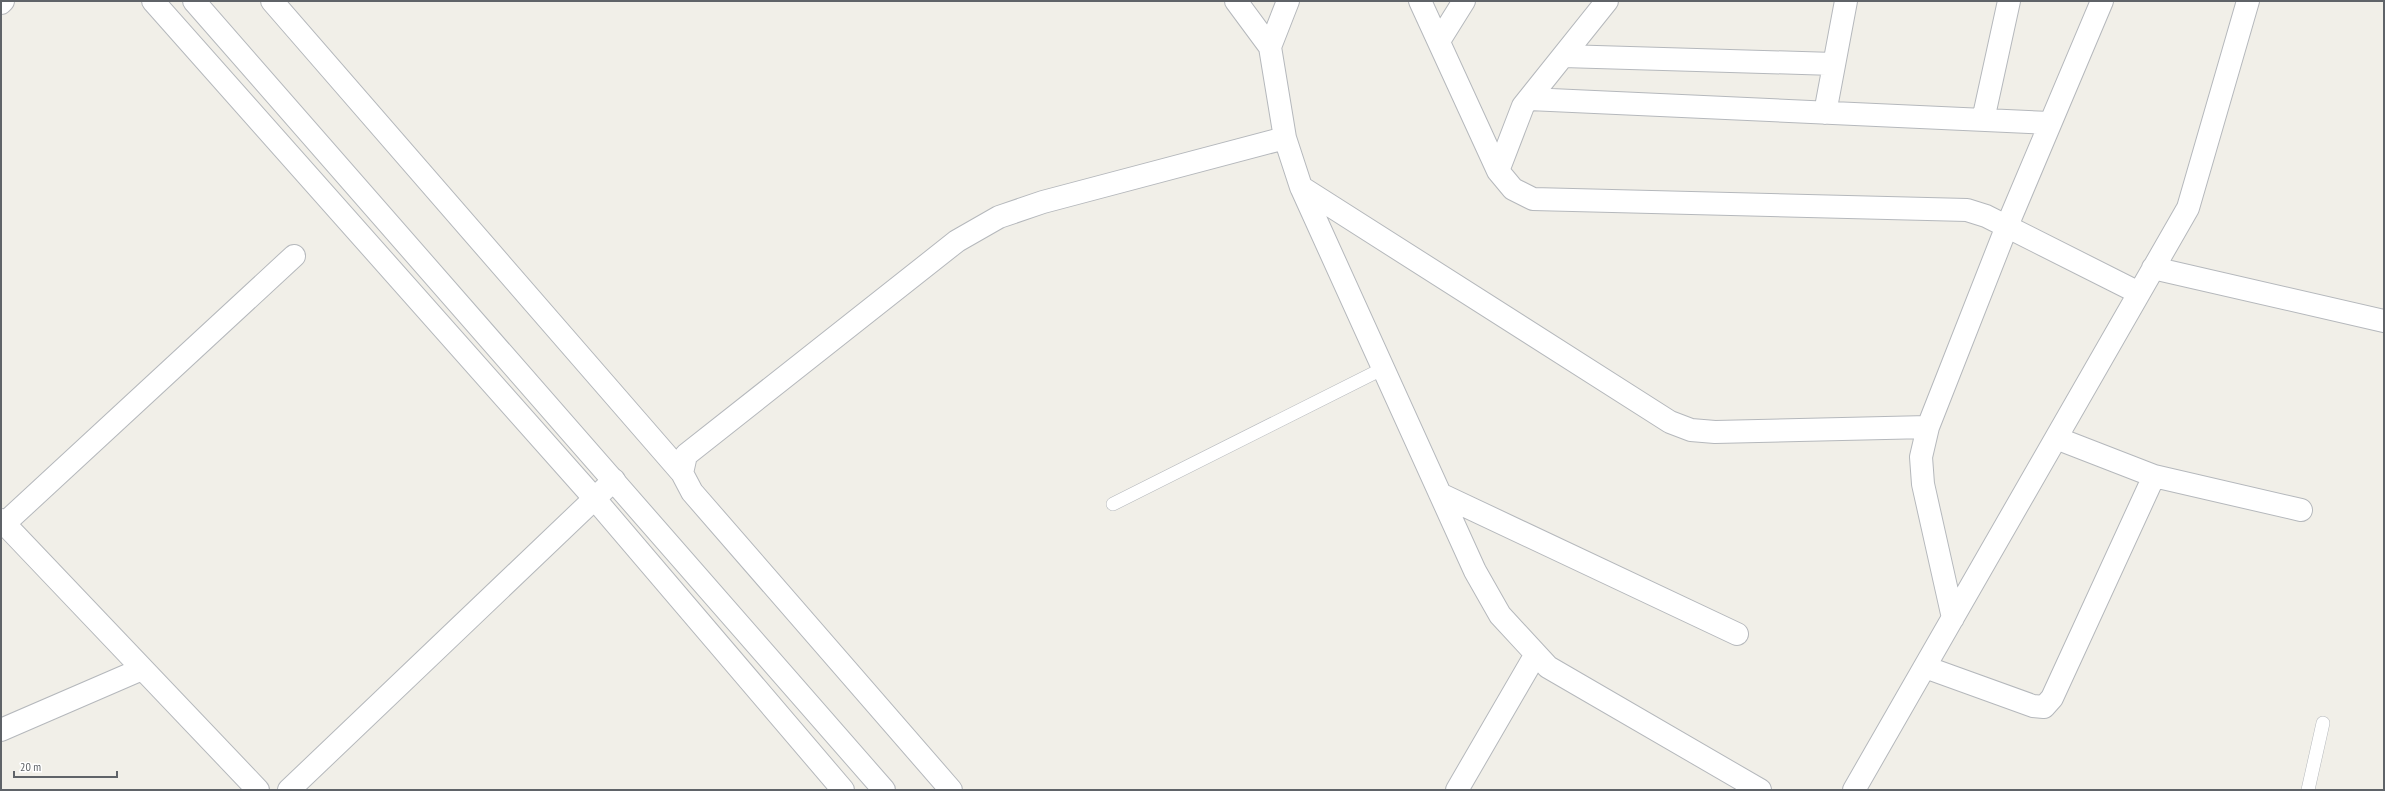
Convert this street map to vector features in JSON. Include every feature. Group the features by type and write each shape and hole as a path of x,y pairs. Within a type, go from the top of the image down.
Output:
{"street":[{"path":"153,1 594,498 843,790"},
{"path":"194,1 884,790"},
{"path":"272,1 682,472 692,492 951,790"},
{"path":"1236,1 1270,46 1285,138 1301,187 1475,571 1500,615 1548,667 1760,790"},
{"path":"1270,46 1288,1"},
{"path":"1420,1 1498,171 1513,189 1533,199 1967,210 2007,226 2139,293"},
{"path":"1439,41 1464,1"},
{"path":"1498,171 1519,115 1529,99 1607,1"},
{"path":"1825,113 1846,1"},
{"path":"1984,120 2009,1"},
{"path":"1953,618 1923,484 1921,457 1928,427 2007,226 2102,1"},
{"path":"1854,790 2188,208 2248,1"},
{"path":"1563,56 1834,64"},
{"path":"1529,99 2050,123"},
{"path":"682,472 686,455 957,241 998,217 1042,202 1285,138"},
{"path":"1301,187 1670,422 1692,430 1715,432 1928,427"},
{"path":"258,790 3,522 294,256"},
{"path":"2153,268 2384,321"},
{"path":"2056,438 2154,476 2301,510"},
{"path":"1925,667 2033,706 2044,707 2052,698 2154,476"},
{"path":"289,790 614,480"},
{"path":"1440,494 1737,634"},
{"path":"1457,790 1536,654"},
{"path":"1,730 142,669"}],"lane":[{"path":"1113,504 1384,368"},
{"path":"2308,790 2323,723"}]}
